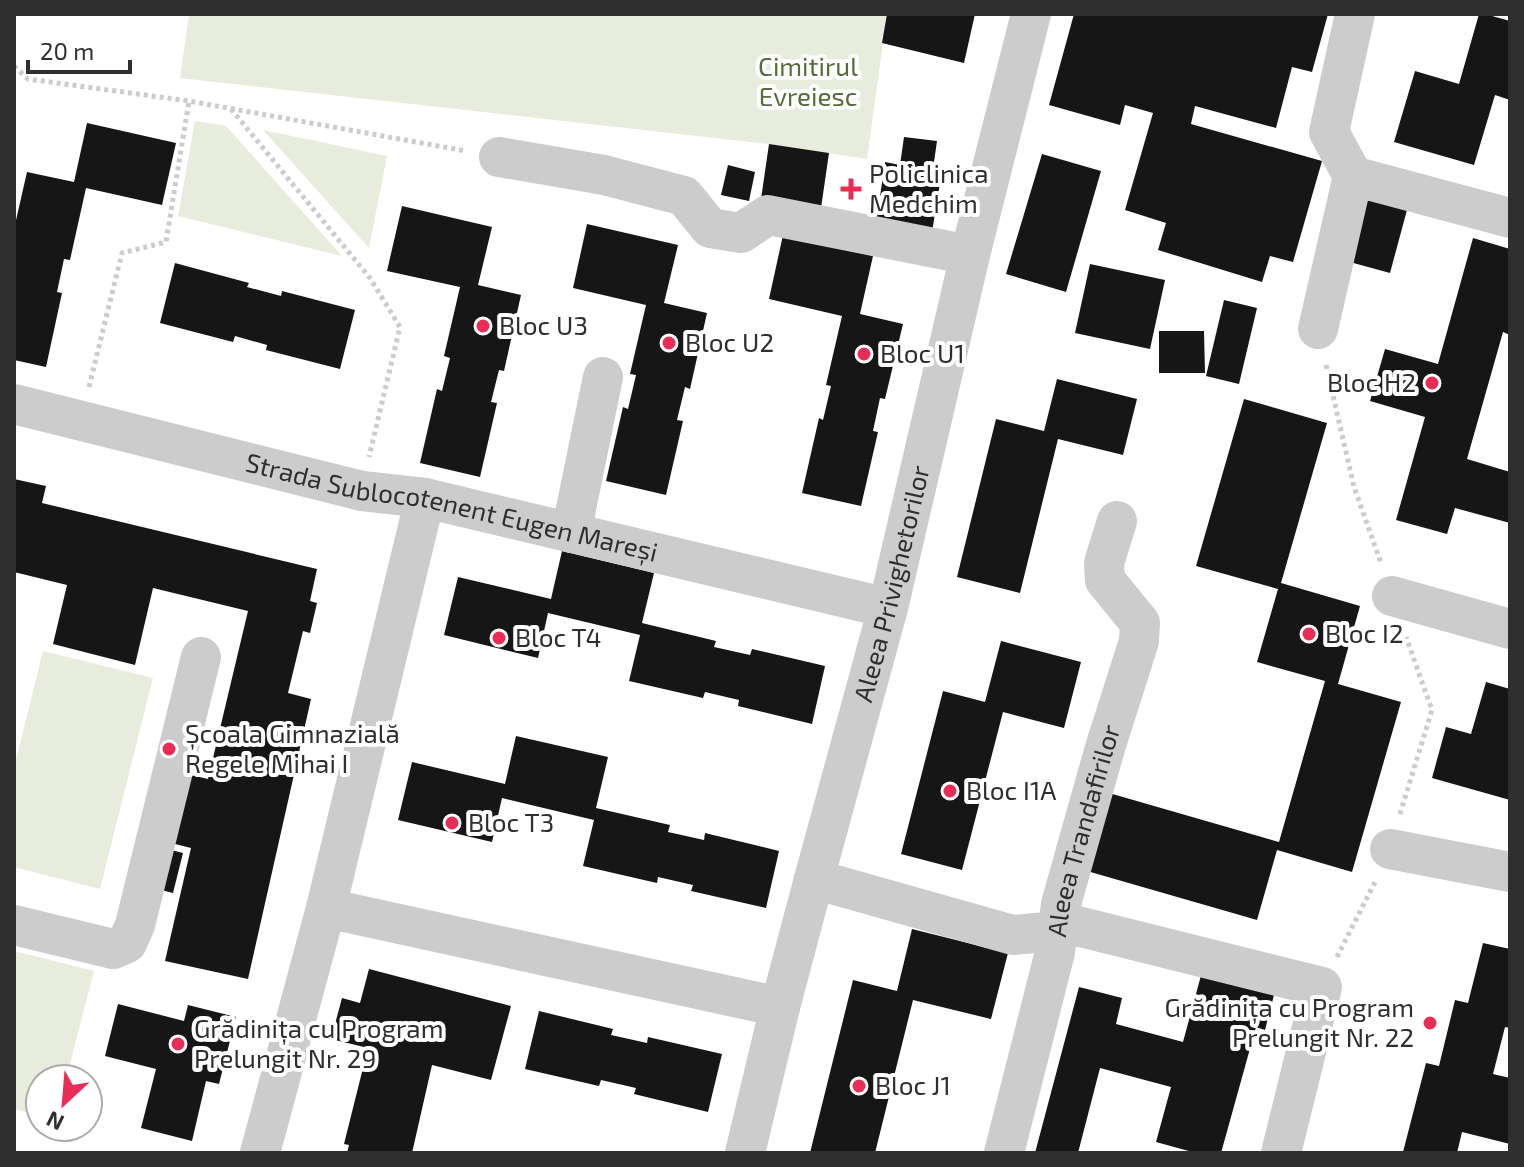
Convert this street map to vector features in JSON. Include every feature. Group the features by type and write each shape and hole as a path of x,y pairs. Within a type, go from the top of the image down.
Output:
{"street":[{"name":"Aleea Privighetorilor","path":"745,1153 780,1007 888,608 970,255 1031,14"},
{"path":"1318,329 1353,176 1329,132 1355,14"},
{"path":"499,157 604,175 684,196 710,228 741,233 768,215 970,255"},
{"path":"1353,176 1510,218"},
{"path":"571,533 603,377"},
{"name":"Strada Sublocotenent Eugen Mareși","path":"14,404 362,491 425,498 888,608"},
{"path":"260,1153 326,908 425,498"},
{"name":"Aleea Trandafirilor","path":"1004,1153 1055,952 1061,904 1139,641 1140,623 1105,580 1104,563 1117,521"},
{"path":"1392,596 1510,629"},
{"path":"14,925 113,949 127,943 135,925 201,657"},
{"path":"1390,849 1510,872"},
{"path":"814,879 1013,935 1077,926 1322,987 1281,1153"},
{"path":"326,908 780,1007"}],"path":[{"path":"14,66 28,79 189,101 499,157"},
{"path":"81,420 122,253 166,242 189,101"},
{"path":"230,108 370,278 400,327 362,491"},
{"path":"1318,329 1354,487 1432,710 1390,849 1322,987"}],"green space":[{"name":"Cimitirul Evreiesc","path":"189,14 887,14 867,159 769,144 180,78"},
{"path":"195,121 226,126 342,256 178,216"},
{"path":"263,130 387,156 369,248"},
{"path":"43,651 153,678 100,889 14,867 14,768"},
{"path":"14,951 94,971 70,1063 24,1063 24,1112 14,1109"}],"building":[{"path":"887,14 975,14 964,63 882,43"},
{"path":"1074,14 1328,14 1312,72 1292,67 1276,128 1195,106 1191,124 1322,161 1293,262 1270,256 1262,282 1158,250 1166,223 1125,210 1153,113 1125,105 1120,125 1049,105"},
{"path":"1479,14 1510,21 1510,100 1495,95 1474,165 1394,142 1415,71 1459,84"},
{"path":"87,123 176,143 162,205 86,188 70,260 64,259 57,292 62,293 46,367 14,360 14,229 27,172 74,182"},
{"path":"904,137 937,141 933,169 942,171 932,232 876,224 885,162 900,165"},
{"path":"769,144 829,153 820,215 760,206"},
{"path":"1042,154 1101,171 1066,292 1006,274"},
{"path":"728,165 755,172 749,201 721,195"},
{"path":"1363,199 1407,210 1390,273 1346,261"},
{"name":"Bloc U3","path":"402,206 492,227 478,285 521,295 504,371 499,370 491,402 497,403 480,477 420,463 437,389 442,391 450,358 444,356 460,287 387,271"},
{"name":"Bloc U2","path":"587,224 678,245 664,303 707,313 690,389 685,387 677,420 683,421 666,495 606,481 623,407 628,409 636,375 630,374 646,305 573,288"},
{"name":"Bloc U1","path":"783,235 873,256 860,314 903,324 885,399 880,398 873,431 878,432 861,506 802,493 819,418 823,420 831,386 826,385 842,316 769,299"},
{"name":"Bloc H2","path":"1473,238 1510,249 1510,335 1503,332 1467,459 1510,472 1510,523 1455,508 1447,534 1396,520 1425,417 1370,401 1385,349 1438,364"},
{"path":"175,263 249,283 247,287 281,296 282,291 355,310 340,369 266,350 267,345 235,336 233,342 160,323"},
{"path":"1090,264 1165,280 1150,349 1075,333"},
{"path":"1224,300 1257,308 1239,384 1206,376"},
{"path":"1159,331 1204,331 1205,373 1159,373"},
{"path":"1057,379 1137,399 1123,455 1058,439 1020,593 957,577 996,419 1044,431"},
{"name":"Bloc I2","path":"1244,399 1327,423 1281,583 1360,606 1338,684 1401,702 1352,872 1277,850 1257,920 1087,871 1109,793 1279,842 1325,681 1257,662 1278,589 1196,566"},
{"path":"14,479 46,486 42,503 317,569 310,601 317,603 310,633 303,631 288,693 311,699 248,979 165,961 191,848 159,840 174,771 208,779 248,611 153,588 135,665 53,644 67,585 14,572"},
{"name":"Bloc T4","path":"562,551 654,573 642,623 716,641 714,647 750,655 752,649 825,666 812,724 738,706 739,700 705,692 703,698 629,681 640,635 548,613 538,658 444,635 458,577 551,599"},
{"name":"Bloc I1A","path":"1001,641 1081,662 1064,728 1003,712 962,870 901,854 943,691 985,702"},
{"path":"1486,682 1510,689 1510,800 1432,778 1446,727 1471,734"},
{"name":"Bloc T3","path":"516,736 608,757 596,808 670,825 668,832 704,840 705,833 779,851 766,908 691,891 693,885 658,877 657,883 583,866 594,820 502,798 492,842 398,820 412,762 505,784"},
{"path":"163,848 183,853 173,893 153,888"},
{"name":"Bloc J1","path":"912,929 1008,953 991,1019 913,1000 875,1153 810,1153 853,980 897,991"},
{"path":"1483,943 1510,949 1510,1028 1505,1027 1493,1074 1510,1078 1510,1144 1462,1132 1457,1153 1403,1152 1426,1063 1439,1066 1455,1000 1468,1003"},
{"path":"1203,968 1276,987 1265,1030 1256,1027 1221,1153 1196,1153 1156,1142 1171,1087 1100,1068 1078,1153 1035,1153 1079,987 1122,998 1116,1024 1183,1042"},
{"path":"369,969 511,1006 491,1080 432,1065 412,1153 347,1153 349,1145 344,1144 368,1048 331,1039 342,998 360,1003"},
{"path":"118,1004 184,1021 188,1005 236,1017 219,1084 206,1081 192,1141 141,1128 156,1069 105,1056"},
{"path":"539,1011 613,1029 611,1035 647,1043 648,1037 722,1054 708,1112 634,1094 636,1088 601,1080 599,1086 525,1069"}],"place":[{"name":"Policlinica Medchim","path":"851,189"},
{"name":"Bloc U3","path":"483,326"},
{"name":"Bloc U2","path":"669,343"},
{"name":"Bloc U1","path":"864,354"},
{"name":"Bloc H2","path":"1432,383"},
{"name":"Bloc I2","path":"1309,634"},
{"name":"Bloc T4","path":"499,638"},
{"name":"Școala Gimnazială Regele Mihai I","path":"169,749"},
{"name":"Bloc I1A","path":"950,791"},
{"name":"Bloc T3","path":"452,823"},
{"name":"Grădinița cu Program Prelungit Nr. 22","path":"1430,1023"},
{"name":"Grădinița cu Program Prelungit Nr. 29","path":"178,1044"},
{"name":"Bloc J1","path":"859,1086"}]}
